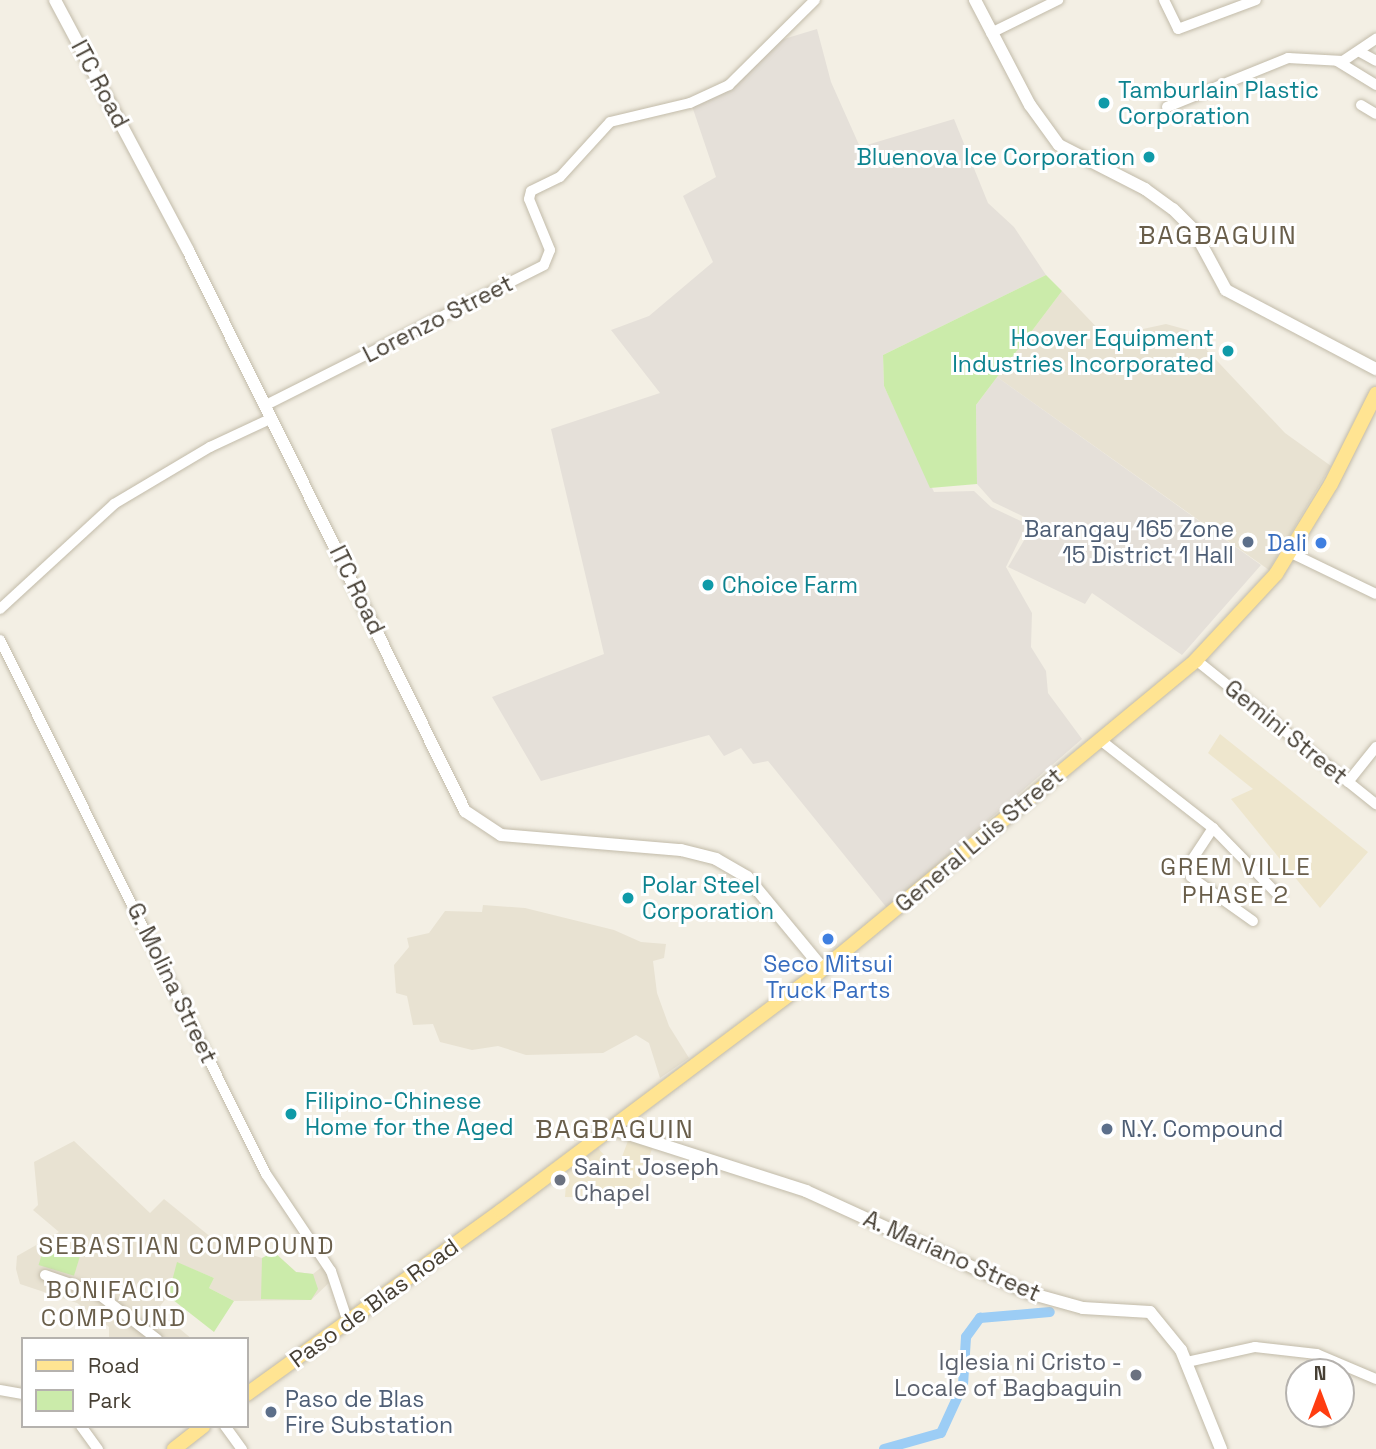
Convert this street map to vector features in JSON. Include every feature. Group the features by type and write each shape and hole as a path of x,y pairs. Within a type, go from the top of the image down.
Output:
{"main road":[{"name":"General Luis Street","path":"501,1211 823,969 1196,660 1270,582 1291,553 1376,394"},
{"name":"Paso de Blas Road","path":"248,1393 501,1211"},
{"path":"174,1449 200,1428"}],"street":[{"name":"ITC Road","path":"55,0 266,405 465,811 501,835 681,850 716,859 747,877 823,969"},
{"name":"Lorenzo Street","path":"266,405 544,265 550,250 529,199 531,191 560,177 610,122 690,103 729,85 814,0"},
{"path":"975,0 1030,105 1059,145 1145,189 1173,209 1193,229 1226,290 1376,369"},
{"path":"990,33 1058,0"},
{"path":"1164,0 1178,29 1256,0"},
{"path":"1167,107 1288,58 1336,61 1360,52 1376,39"},
{"path":"1360,52 1376,61"},
{"path":"1336,61 1376,85"},
{"path":"1361,106 1376,114"},
{"path":"0,609 114,504 210,447 272,418"},
{"path":"1291,553 1376,594"},
{"name":"G. Molina Street","path":"0,640 266,1174 331,1271 348,1322"},
{"name":"Gemini Street","path":"1196,660 1376,804"},
{"path":"1099,739 1213,828 1280,897"},
{"path":"1348,782 1376,747"},
{"path":"1213,828 1188,866 1191,877 1253,921"},
{"name":"A. Mariano Street","path":"610,1128 806,1191 1029,1293 1083,1308 1150,1312 1169,1331 1187,1362 1221,1449"},
{"path":"45,1275 97,1293 154,1337"},
{"path":"1187,1362 1255,1347 1317,1354 1324,1358"},
{"path":"1355,1372 1376,1379"},
{"path":"0,1390 21,1394"},
{"path":"82,1428 98,1449"},
{"path":"226,1428 242,1449"}],"shaded area":[{"path":"817,29 831,82 860,147 954,119 988,203 1014,227 1046,275 883,355 884,386 934,492 974,491 991,507 1027,524 1006,567 1032,613 1031,647 1046,671 1048,693 1082,739 887,908 768,761 753,764 741,748 724,756 709,735 541,781 492,697 604,654 551,429 660,393 611,330 649,316 713,262 683,196 716,177 692,106 732,89 774,42"},
{"path":"1062,291 1106,337 1166,324 1188,330 1285,433 1331,466 1269,570 997,377"},
{"name":"Dali","path":"997,377 1261,565 1182,655 1092,593 1085,604 1008,567 1035,522 993,502 977,484 976,405"},
{"path":"1220,734 1368,852 1320,908 1231,799 1253,789 1208,753"},
{"path":"483,905 525,908 614,930 641,942 666,944 664,958 653,961 657,993 669,1026 689,1058 660,1078 649,1043 636,1035 603,1053 526,1055 498,1046 472,1050 440,1042 433,1024 413,1025 407,996 396,993 394,965 409,947 407,938 429,933 445,911 482,912"},
{"path":"629,1138 653,1146 635,1198 565,1197 567,1171 598,1148 617,1170"},
{"name":"BONIFACIO COMPOUND","path":"74,1141 150,1213 164,1199 223,1247 231,1246 234,1236 251,1242 249,1254 262,1258 274,1252 296,1272 313,1274 323,1266 331,1281 311,1300 234,1301 209,1288 214,1278 178,1263 168,1296 157,1310 190,1337 109,1337 109,1327 77,1303 20,1284 16,1269 17,1256 59,1232 33,1210 38,1205 34,1162"}],"green space":[{"path":"1046,275 1062,291 976,405 977,484 930,488 884,386 883,355"},
{"path":"45,1244 80,1255 74,1276 39,1265"},
{"path":"274,1252 296,1272 313,1274 318,1289 311,1300 261,1299 262,1258"},
{"path":"177,1262 214,1278 209,1288 234,1301 214,1332 168,1296"}],"waterway":[{"path":"884,1449 941,1433 963,1385 966,1337 980,1318 1050,1312"}],"place":[{"name":"Tamburlain Plastic Corporation","path":"1104,103"},
{"name":"Bluenova Ice Corporation","path":"1149,157"},
{"name":"Hoover Equipment Industries Incorporated","path":"1228,351"},
{"name":"Barangay 165 Zone 15 District 1 Hall","path":"1248,542"},
{"name":"Dali","path":"1321,543"},
{"name":"Choice Farm","path":"708,585"},
{"name":"Polar Steel Corporation","path":"628,898"},
{"name":"Seco Mitsui Truck Parts","path":"828,939"},
{"name":"Filipino-Chinese Home for the Aged","path":"291,1114"},
{"name":"N.Y. Compound","path":"1107,1129"},
{"name":"Saint Joseph Chapel","path":"560,1180"},
{"name":"Iglesia ni Cristo - Locale of Bagbaguin","path":"1136,1375"},
{"name":"Paso de Blas Fire Substation","path":"271,1412"}],"district":[{"name":"BAGBAGUIN","path":"1218,236"},
{"name":"GREM VILLE PHASE 2","path":"1236,881"},
{"name":"BAGBAGUIN","path":"615,1130"},
{"name":"SEBASTIAN COMPOUND","path":"187,1246"},
{"name":"BONIFACIO COMPOUND","path":"114,1304"}]}
